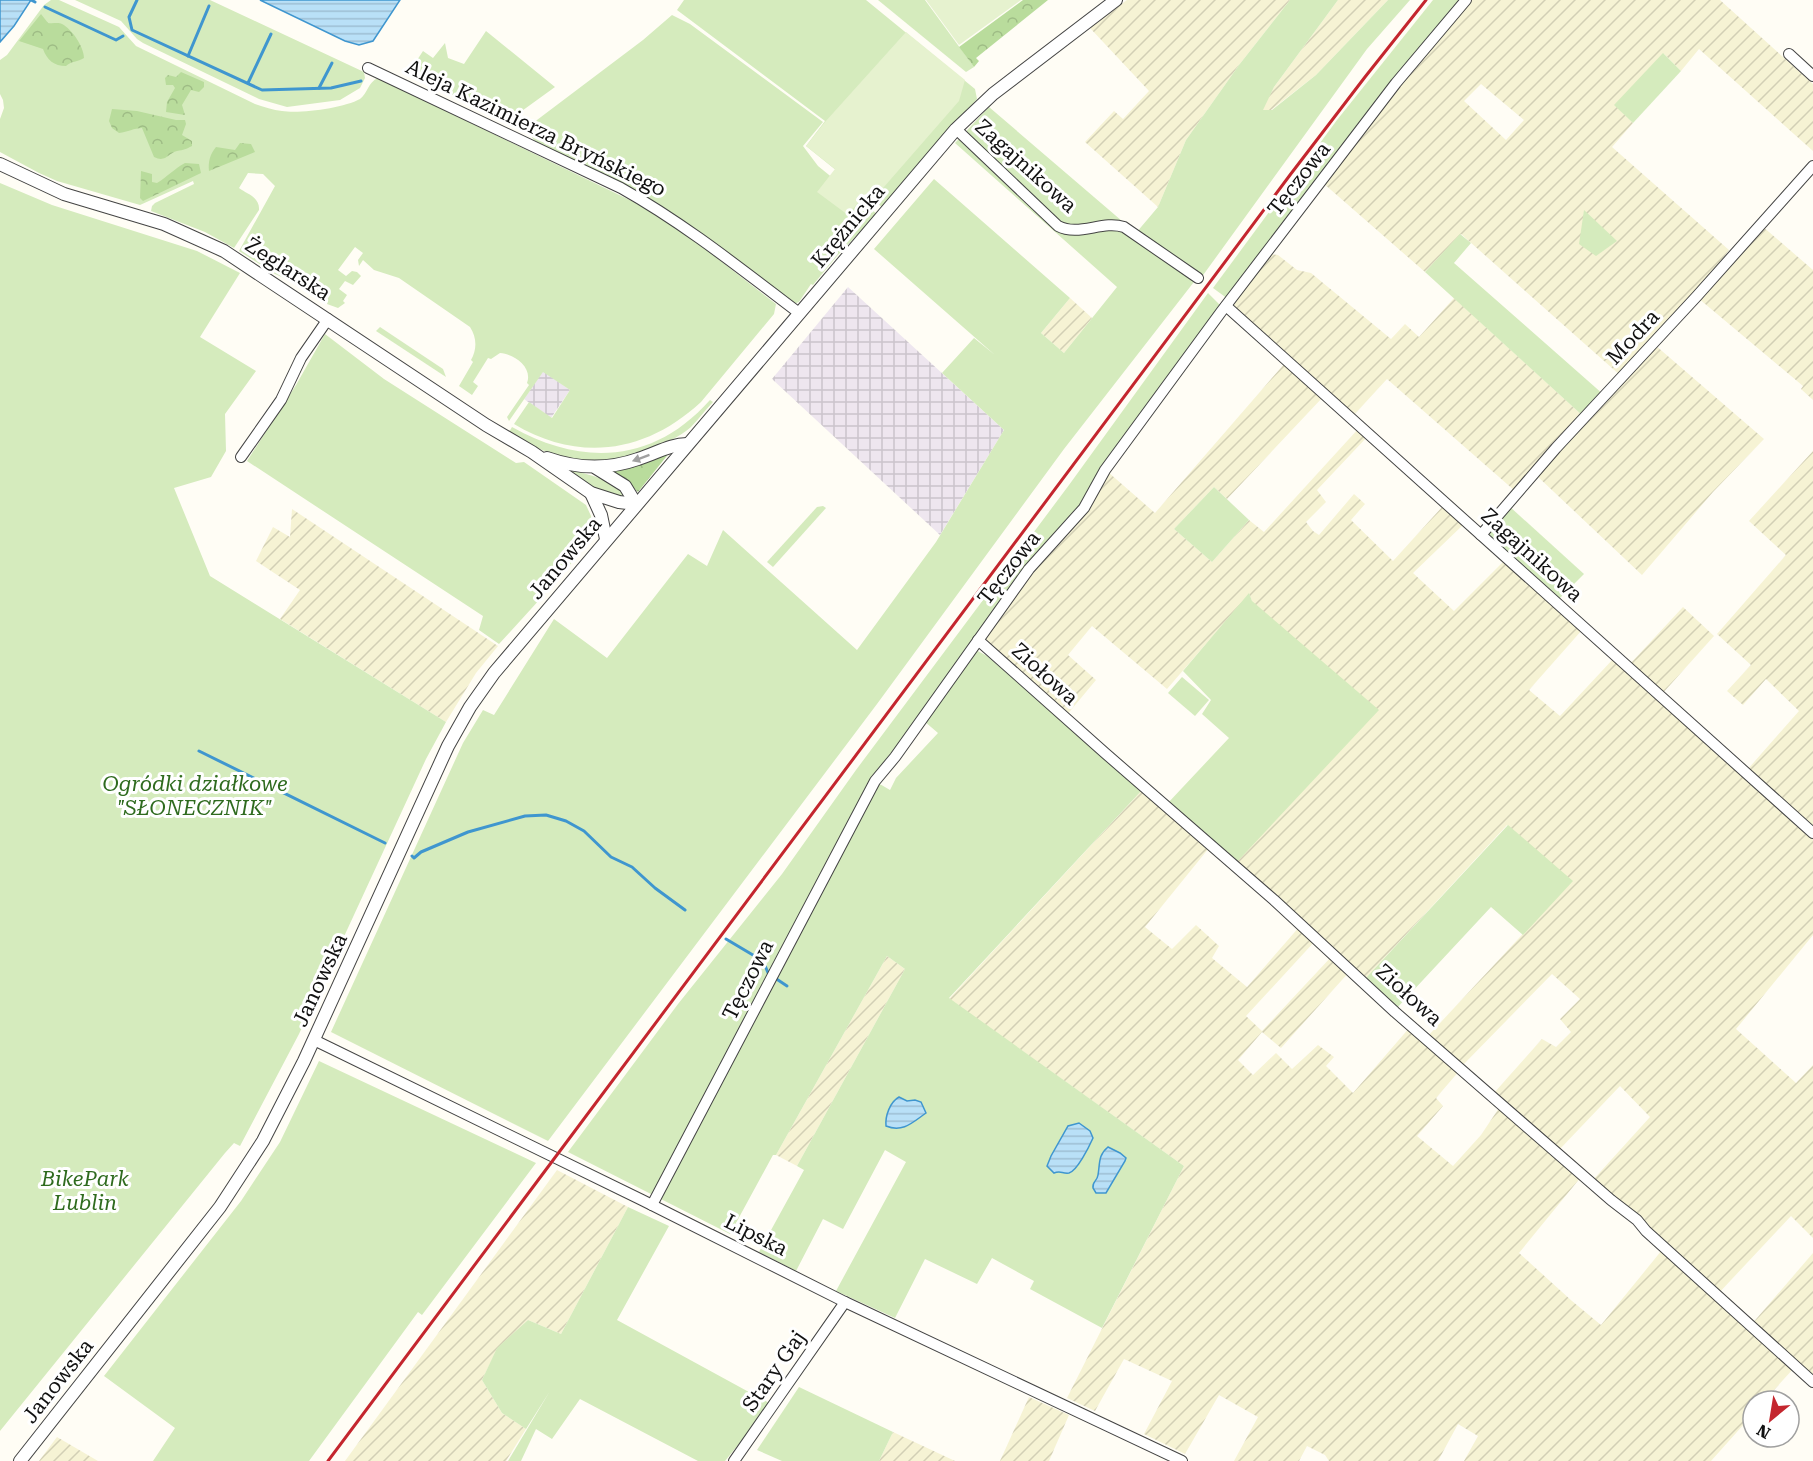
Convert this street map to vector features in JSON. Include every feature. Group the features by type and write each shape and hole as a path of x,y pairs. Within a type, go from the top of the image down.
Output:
{"street":[{"name":"Krężnicka","path":"636,504 956,129 987,99 1116,0"},
{"name":"Tęczowa","path":"652,1205 875,781 896,757 1029,569 1083,508 1105,471 1226,306 1395,83 1466,0"},
{"path":"1789,54 1813,76"},
{"name":"Aleja Kazimierza Bryńskiego","path":"368,68 621,188 653,206 680,223 799,313"},
{"name":"Zagajnikowa","path":"956,129 1058,226 1066,230 1114,224 1125,227 1198,278"},
{"name":"Żeglarska","path":"0,164 64,194 143,217 198,238 238,259 591,493 619,502 636,504"},
{"name":"Modra","path":"1481,535 1556,448 1693,301 1813,166"},
{"name":"Zagajnikowa","path":"1226,306 1813,832"},
{"path":"241,457 281,400 301,358 328,319"},
{"name":"Żeglarska","path":"532,452 570,465 595,467 621,464 677,444 687,444"},
{"name":"Żeglarska","path":"595,467 625,486 636,504"},
{"path":"591,493 601,515 606,539"},
{"name":"Janowska","path":"20,1461 228,1196 275,1119 314,1040 460,723 507,657 636,504"},
{"name":"Ziołowa","path":"978,640 1274,900 1395,1012 1637,1220 1709,1290 1813,1382"},
{"name":"Lipska","path":"314,1040 845,1302 1182,1461"},
{"name":"Stary Gaj","path":"734,1461 845,1302"}],"shaded area":[{"path":"1127,0 1290,0 1239,65 1186,140 1158,207 1085,142 1114,111 1123,119 1149,91 1090,28"},
{"path":"1338,0 1388,0 1316,75 1271,110 1262,110 1274,87"},
{"path":"1469,0 1720,0 1813,84 1813,151 1699,49 1681,71 1664,54 1615,105 1633,123 1612,147 1729,250 1696,295 1621,376 1461,234 1425,272 1323,183","holes":["1481,84 1524,120 1506,140 1464,101"]},
{"path":"1762,226 1813,270 1813,400 1801,389 1803,386 1698,298"},
{"path":"1270,254 1278,255 1297,270 1311,273 1391,339 1405,324 1419,337 1454,298 1583,416 1515,491 1387,379 1353,416 1231,304"},
{"path":"848,287 1004,430 940,535 772,379"},
{"path":"1070,298 1092,318 1064,353 1041,333"},
{"path":"1655,345 1764,439 1713,492 1642,575 1536,475"},
{"path":"1285,363 1323,397 1227,499 1214,487 1174,529 1212,562 1249,520 1264,532 1359,428 1368,436 1317,490 1326,502 1306,522 1313,531 1319,535 1354,494 1365,504 1351,520 1393,561 1443,506 1464,524 1413,573 1454,611 1505,560 1582,630 1529,690 1560,716 1614,658 1813,834 1813,935 1736,1029 1796,1083 1813,1065 1813,1238 1791,1216 1717,1295 1592,1181 1650,1117 1620,1086 1559,1150 1494,1093 1542,1039 1556,1047 1571,1032 1560,1019 1580,999 1552,974 1462,1066 1428,1036 1572,881 1507,825 1365,979 1235,864 1252,601 1249,594 1167,689 1092,626 1068,655 1096,680 1066,716 987,645 986,632 1108,472 1155,513"},
{"path":"543,371 570,390 551,418 524,399"},
{"path":"1813,451 1813,830 1747,770 1799,711 1766,679 1743,705 1727,691 1751,665 1717,634 1786,555 1749,521"},
{"path":"292,509 498,646 476,673 446,722 280,619 300,590 256,561 273,527 290,537"},
{"path":"1683,607 1714,636 1662,694 1629,665"},
{"path":"1142,790 1209,848 1145,927 1172,949 1196,925 1219,946 1212,958 1247,987 1300,926 1316,940 1246,1016 1262,1031 1332,956 1350,971 1281,1048 1262,1032 1238,1060 1253,1075 1276,1053 1292,1069 1318,1045 1334,1057 1326,1066 1353,1093 1410,1027 1460,1070 1436,1098 1443,1106 1417,1136 1453,1166 1481,1135 1501,1105 1581,1177 1519,1253 1572,1301 1601,1325 1662,1250 1794,1368 1775,1389 1741,1389 1741,1427 1711,1461 1464,1461 1478,1436 1458,1424 1438,1461 1329,1461 1325,1455 1307,1446 1299,1461 1234,1461 1258,1417 1219,1395 1185,1454 1144,1434 1172,1381 1124,1359 1095,1411 1067,1398 1184,1166 949,999"},
{"path":"887,956 905,969 797,1166 776,1155"},
{"path":"557,1170 628,1207 561,1334 528,1320 497,1349 482,1380 502,1413 526,1429 506,1461 345,1461"},
{"path":"1813,1253 1813,1378 1751,1325"},
{"path":"1029,1397 1069,1415 1049,1461 1000,1461"},
{"path":"893,1432 955,1461 879,1461"},
{"path":"57,1437 98,1461 39,1461"}],"green space":[{"path":"51,0 59,0 119,27 136,46 255,104 272,109 300,112 344,105 360,99 372,82 378,78 644,207 682,231 776,304 774,314 701,402 680,419 658,432 635,442 611,447 587,448 563,444 538,436 514,424 529,402 552,418 570,390 543,372 509,421 507,417 529,385 527,372 521,362 500,353 491,359 488,358 473,382 478,386 472,395 459,386 473,362 471,360 475,344 470,327 399,278 374,270 363,260 359,266 358,260 363,253 355,247 338,270 346,276 352,271 361,276 353,285 345,281 339,289 347,295 343,301 345,303 338,308 327,304 328,301 309,289 307,291 275,274 239,251 275,186 263,174 248,173 239,188 255,199 259,210 234,248 205,232 151,211 155,203 194,184 193,181 140,205 57,181 0,152 0,119 4,108 0,94 0,60 7,55 44,5"},
{"path":"75,0 210,0 364,72 365,78 360,88 340,100 287,107 259,99 143,43 121,21"},
{"path":"684,0 866,0 975,89 977,99 883,208 806,146 825,121 677,10"},
{"path":"878,0 925,0 974,67 966,72"},
{"path":"926,0 1021,0 959,45"},
{"path":"1023,0 1048,0 976,58 979,61 974,67 959,47"},
{"path":"1290,0 1338,0 1274,87 1263,110 1272,110 1316,75 1388,0 1410,0 1367,49 1201,278 1197,278 1064,449 877,704 548,1141 331,1032 463,743 483,710 494,715 554,619 607,658 688,554 707,566 723,530 857,650 936,542 1004,430 942,373 974,338 995,355 874,249 934,179 1070,298 1041,333 1064,353 1117,287 955,143 989,107 1136,233 1158,207 1186,140 1239,65"},
{"path":"1433,0 1463,0 1228,299 1213,288 1337,120"},
{"path":"41,14 48,23 60,23 70,30 80,44 84,58 66,66 58,65 49,59 43,49 19,41"},
{"path":"672,15 690,24 823,122 803,146 818,166 877,214 813,285 811,284 799,302 794,304 623,185 535,141 530,135 533,123 643,40"},
{"path":"486,31 555,87 508,121 408,74 423,51 433,58 445,43 448,58 464,64"},
{"path":"906,32 965,80 959,101 877,195 865,194 848,215 817,192 835,169 806,146"},
{"path":"1663,53 1681,71 1633,123 1614,105"},
{"path":"181,72 204,82 204,87 199,92 191,90 182,105 185,115 166,112 167,102 175,88 173,85 166,85 165,78 168,75 176,77"},
{"path":"112,109 185,120 182,135 192,141 192,146 158,159 154,157 142,128 119,133 112,128 109,121"},
{"path":"240,143 251,144 255,152 209,171 210,158 216,147 235,150"},
{"path":"185,163 199,164 201,173 143,201 140,198 141,171 152,174 152,182 157,183"},
{"name":"Ogródki działkowe \"SŁONECZNIK\"","path":"0,183 52,205 197,251 240,273 200,337 256,371 225,414 226,451 211,477 174,488 210,576 446,722 426,759 299,1034 240,1146 234,1143 225,1153 0,1431"},
{"path":"1584,210 1617,241 1596,256 1579,244"},
{"path":"1460,234 1471,243 1454,263 1604,395 1583,416 1425,272"},
{"path":"1208,293 1222,307 1080,506 873,780 890,790 896,778 938,733 924,721 976,650 987,656 1142,790 949,998 1184,1166 1102,1328 1030,1289 1034,1281 992,1258 977,1284 925,1259 895,1318 836,1291 906,1162 885,1150 843,1229 823,1219 796,1271 759,1252 804,1170 797,1166 905,969 887,956 730,1234 568,1152 678,1004 782,874 856,770 1069,485"},
{"path":"380,327 443,369 446,377 376,331"},
{"path":"325,334 384,379 516,463 524,462 586,505 591,516 592,527 588,542 561,576 499,644 479,630 483,616 247,461 296,385"},
{"path":"710,400 713,402 682,434 651,449 613,459 579,460 562,456 528,444 510,435 509,432 512,427 565,449 591,453 617,452 641,447 665,436 688,421"},
{"path":"670,452 638,492 626,481 605,469"},
{"path":"570,468 608,481 626,496 624,499 596,490 566,471"},
{"path":"1214,487 1249,520 1212,562 1174,529"},
{"path":"1509,506 1584,574 1557,601 1489,539 1489,531"},
{"path":"817,507 826,508 773,567 767,562"},
{"path":"1249,593 1252,601 1379,710 1235,864 1167,804 1229,738 1202,714 1211,700 1183,671"},
{"path":"1182,677 1209,700 1195,716 1168,693"},
{"path":"1508,825 1573,881 1523,935 1491,907 1396,1009 1365,979"},
{"path":"319,1061 536,1163 422,1315 418,1312 309,1461 153,1461 175,1428 104,1376 241,1201 280,1142"},
{"path":"628,1207 669,1226 617,1320 771,1404 725,1461 698,1461 580,1399 552,1439 536,1429 521,1461 508,1461 550,1391 526,1429 502,1413 482,1380 497,1348 528,1320 561,1334"},
{"path":"799,1387 893,1432 879,1461 782,1461 757,1450"}],"water":[{"path":"0,0 31,0 0,42"},
{"path":"260,0 400,0 373,41 359,45 345,41"},
{"path":"899,1097 907,1101 921,1102 926,1113 903,1127 886,1126 889,1110"},
{"path":"1079,1123 1090,1131 1093,1138 1089,1147 1072,1171 1054,1173 1047,1166 1051,1156 1068,1126"},
{"path":"1108,1147 1126,1158 1106,1193 1096,1193 1093,1184 1097,1177 1101,1156"}],"waterway":[{"path":"31,0 35,2"},
{"path":"137,0 129,17 132,30 262,90 331,88 361,81"},
{"path":"188,56 209,6"},
{"path":"45,7 116,40 123,36"},
{"path":"248,83 271,34"},
{"path":"319,88 332,63"},
{"path":"199,751 385,843"},
{"path":"412,856 414,858 421,852 468,832 525,816 546,815 566,821 584,831 611,857 632,867 655,888 685,910"},
{"path":"726,939 763,961 769,975"},
{"path":"775,978 787,986"}],"railway":[{"path":"328,1461 1290,175 1426,0"}],"park label":[{"name":"BikePark Lublin","path":"85,1191"}]}
